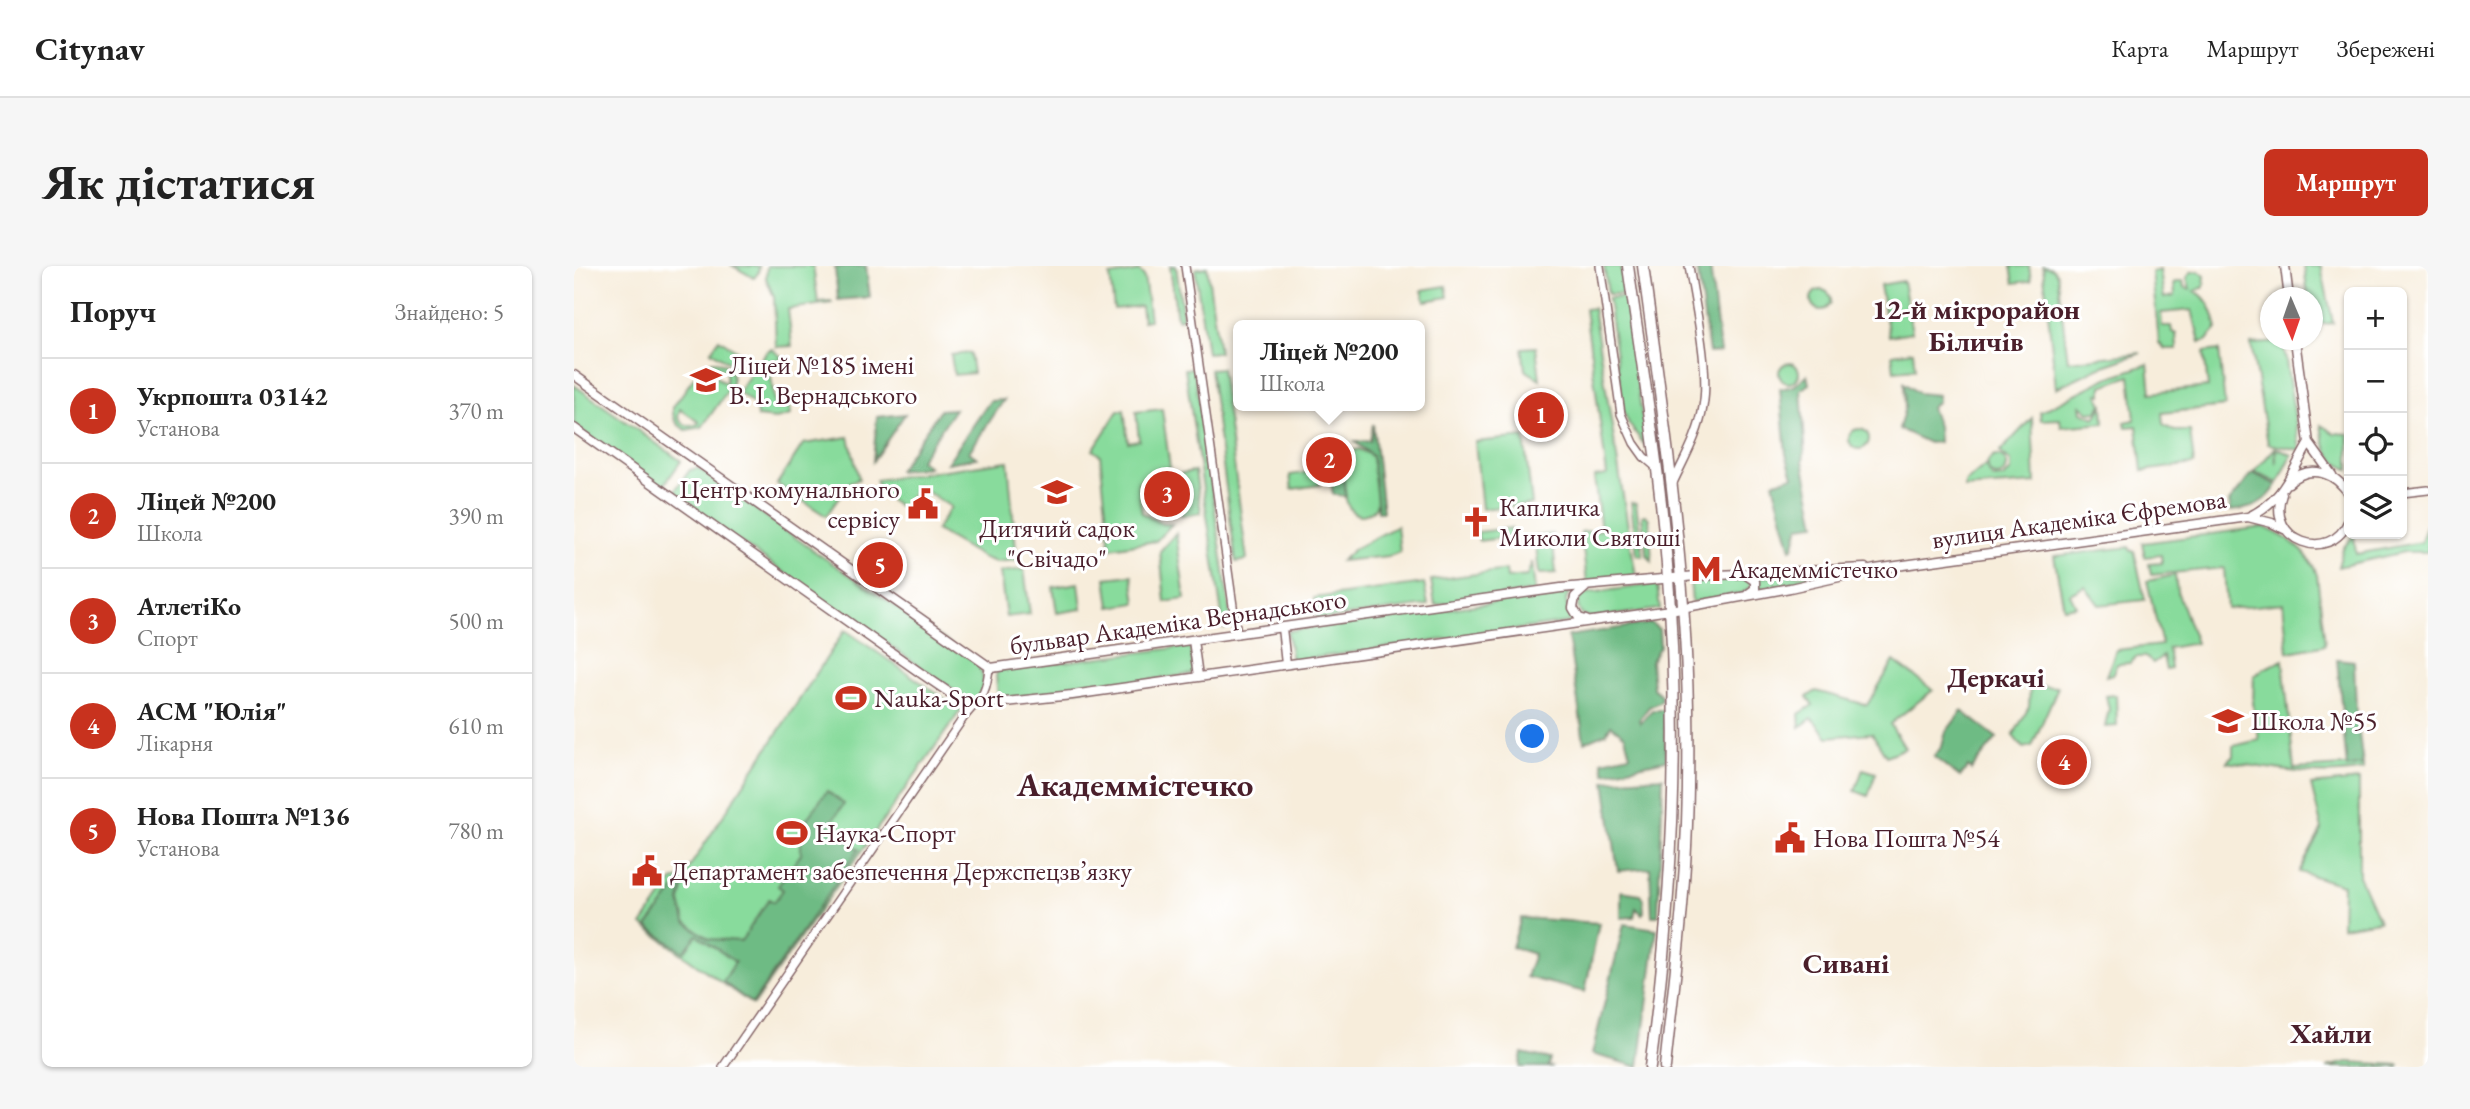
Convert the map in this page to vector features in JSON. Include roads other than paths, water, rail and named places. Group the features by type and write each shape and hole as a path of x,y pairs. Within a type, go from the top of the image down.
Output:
{"highway":[{"path":"1628,266 1657,468 1668,578 1675,734 1675,801 1665,941 1650,1067"},
{"path":"1643,266 1672,484 1684,608 1688,707 1684,891 1665,1067"}],"main road":[{"path":"2285,266 2288,287"},
{"path":"2296,350 2309,443 2344,489"},
{"name":"бульвар Академіка Вернадського","path":"574,375 989,668 1540,591 1668,578"},
{"path":"574,428 922,674 963,702 977,705 1072,695 1670,610"},
{"path":"2287,531 2281,521 2280,498 2309,443"},
{"path":"2285,487 2292,480 2311,472 2335,478"},
{"name":"вулиця Академіка Єфремова","path":"1670,610 1875,569 2248,517 2263,510 2285,487"},
{"name":"вулиця Академіка Єфремова","path":"2248,517 2273,523 2297,540 2308,544 2332,540 2344,528"},
{"name":"вулиця Академіка Єфремова","path":"1668,578 1846,568 1875,569"},
{"path":"1739,597 1753,592 1756,585 1753,578 1743,573"},
{"path":"1586,587 1575,597 1573,608 1578,618 1595,620"},
{"path":"1282,628 1286,664"},
{"path":"1193,640 1198,676"}],"street":[{"path":"1185,266 1237,634"},
{"path":"1600,266 1621,414 1634,443 1644,457 1657,468"},
{"path":"1672,484 1694,437 1705,396 1689,266"},
{"path":"2335,478 2344,483"},
{"path":"2407,492 2428,489"},
{"path":"723,1067 964,717 977,705 986,690 989,668"}],"place":[{"name":"Ліцей №185 імені В. І. Вернадського","path":"706,380"},
{"name":"Укрпошта 03142","path":"1541,415"},
{"name":"Ліцей №200","path":"1329,460"},
{"name":"Дитячий садок \"Свічадо\"","path":"1057,492"},
{"name":"АтлетіКо","path":"1167,494"},
{"name":"Центр комунального сервісу","path":"923,504"},
{"name":"Капличка Миколи Святоші","path":"1476,522"},
{"name":"Нова Пошта №136","path":"880,565"},
{"name":"Академмістечко","path":"1706,569"},
{"name":"Nauka-Sport","path":"851,698"},
{"name":"Школа №55","path":"2228,721"},
{"name":"АСМ \"Юлія\"","path":"2064,762"},
{"name":"Наука-Спорт","path":"792,833"},
{"name":"Нова Пошта №54","path":"1790,838"},
{"name":"Департамент забезпечення Держспецзв’язку","path":"647,871"}],"district":[{"name":"12-й мікрорайон Біличів","path":"1976,325"},
{"name":"Деркачі","path":"1996,677"},
{"name":"Академмістечко","path":"1135,784"},
{"name":"Сивані","path":"1846,963"},
{"name":"Хайли","path":"2331,1033"}]}
